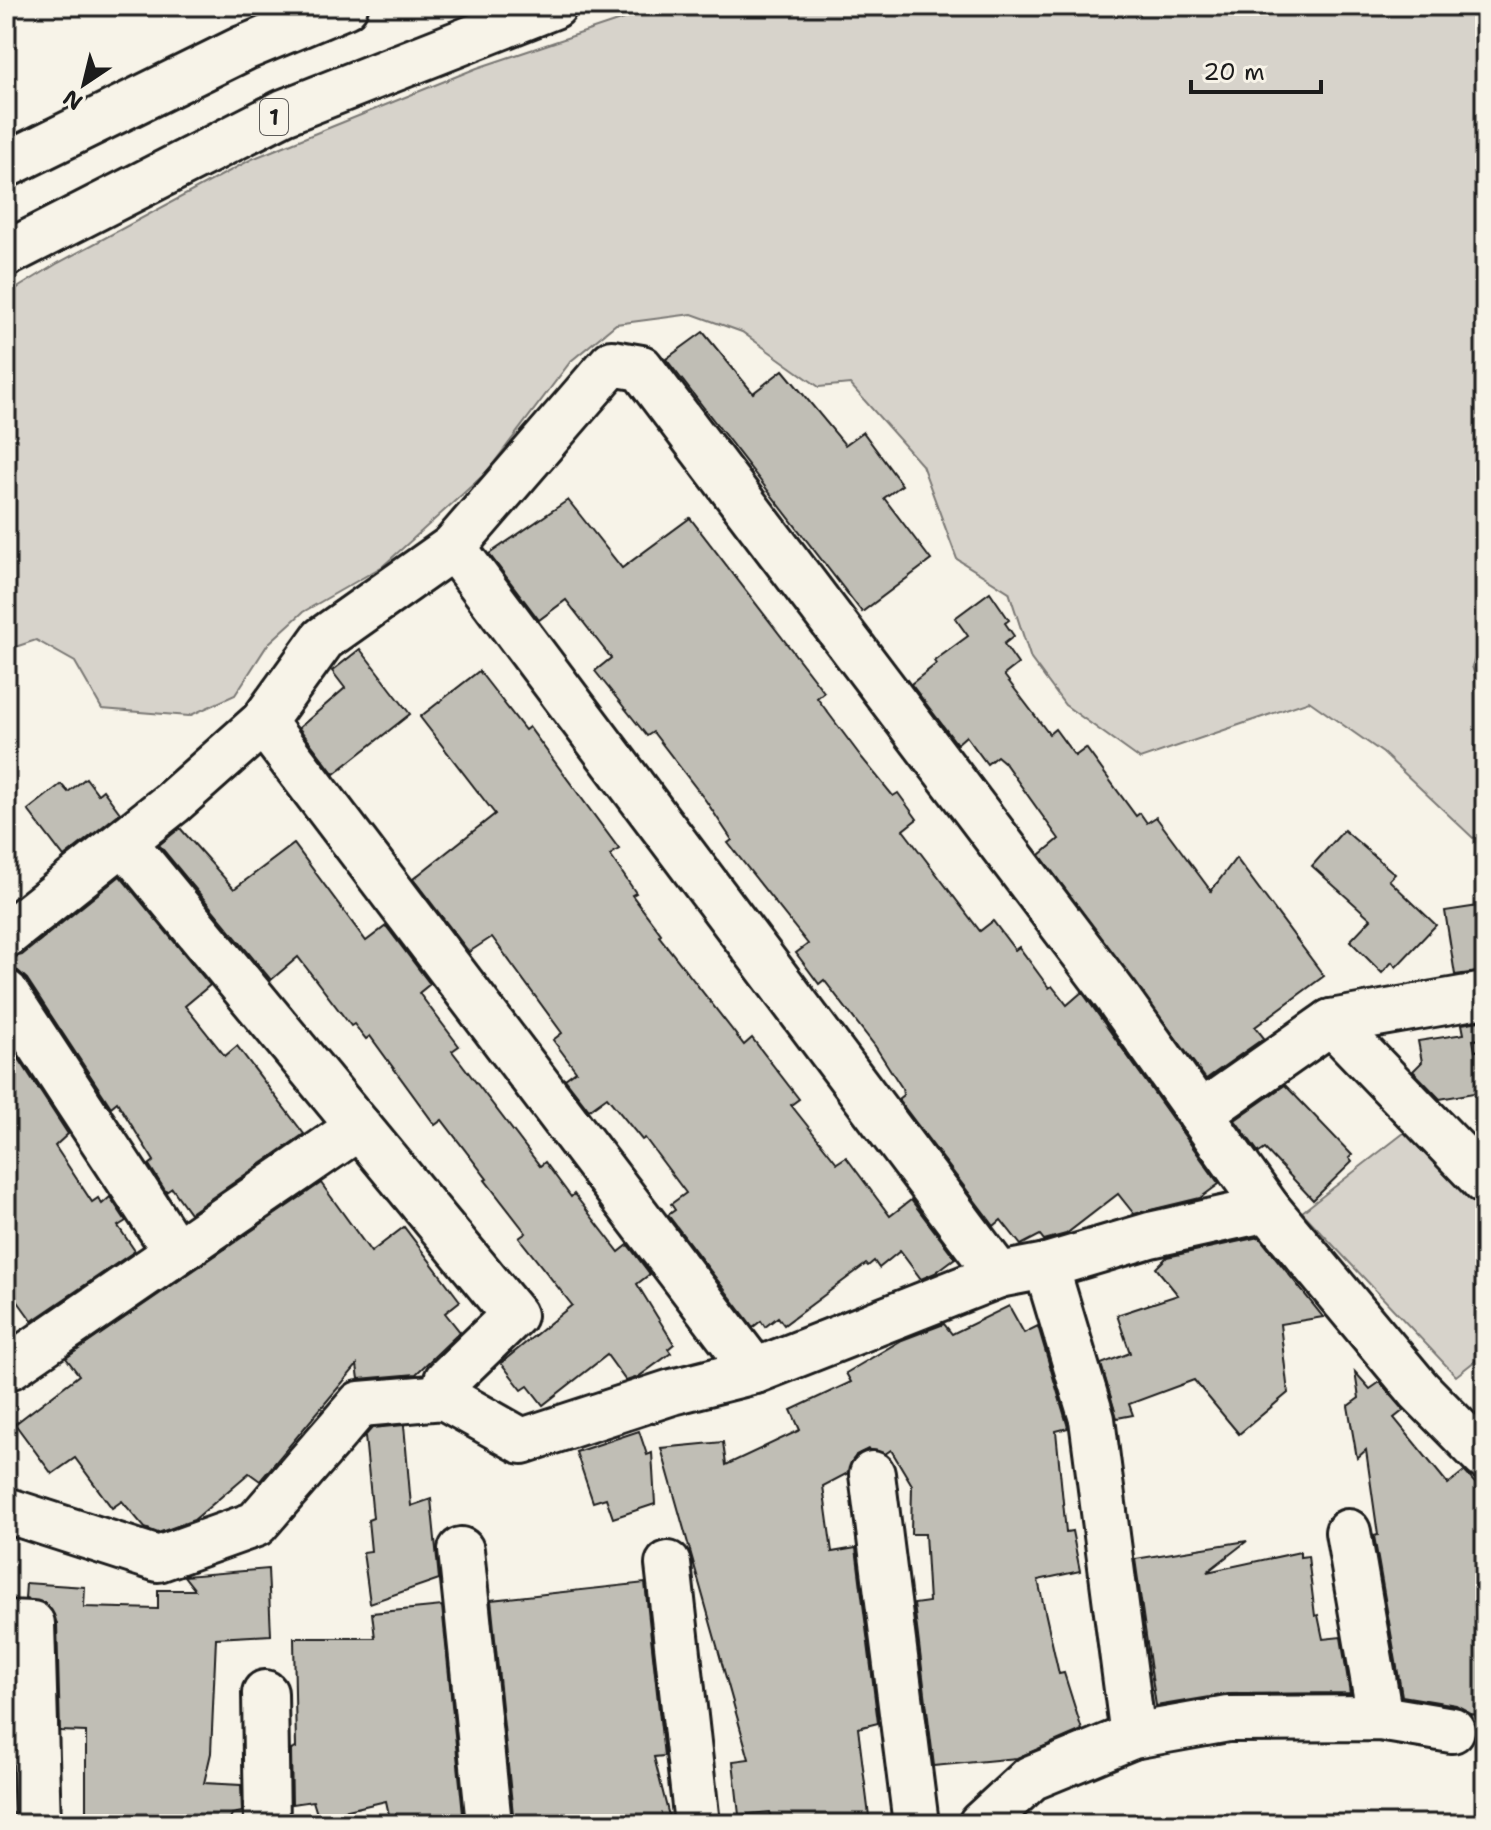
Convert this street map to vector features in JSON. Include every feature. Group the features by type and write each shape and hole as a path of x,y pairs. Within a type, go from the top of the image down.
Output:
{"main road":[{"path":"6,165 244,48 345,6"},
{"name":"1","path":"6,254 284,112 554,6"},
{"path":"6,935 124,842 263,722 323,639 453,547 612,363 641,368 1116,996 1268,1209 1419,1390 1485,1457"},
{"path":"453,547 999,1275"},
{"path":"263,722 755,1371"},
{"path":"124,842 514,1315 447,1380 444,1397"},
{"path":"6,993 176,1252"},
{"path":"1200,1114 1331,1022 1485,995"},
{"path":"1331,1022 1485,1182"},
{"path":"6,1360 11,1366 359,1127"},
{"path":"6,1510 158,1559 256,1524 360,1404 444,1397 522,1441 672,1392 755,1371 999,1275 1046,1266 1150,1235 1268,1209"},
{"path":"1046,1266 1092,1419 1133,1736"},
{"path":"872,1474 916,1824"},
{"path":"1348,1532 1380,1718"},
{"path":"461,1550 489,1824"},
{"path":"668,1564 697,1824"},
{"path":"6,1623 32,1624 38,1824"},
{"path":"265,1693 267,1824"},
{"path":"981,1824 1031,1778 1133,1736 1228,1719 1380,1718 1452,1730"}],"shaded area":[{"path":"662,6 1485,6 1485,634 1472,666 1485,708 1485,835 1473,838 1383,753 1309,701 1140,759 1065,705 1031,659 1009,592 957,559 922,465 850,384 819,387 742,332 692,314 616,324 571,361 487,472 383,566 303,612 268,644 235,695 189,716 102,709 75,662 36,640 6,650 6,295 58,263 252,159 477,68"},
{"path":"1409,1129 1485,1204 1485,1353 1456,1376 1302,1212"}],"building":[{"path":"703,332 753,393 783,370 845,445 863,432 902,485 884,498 931,560 862,612 666,359"},
{"path":"568,500 622,568 690,518 824,692 817,698 862,758 893,796 898,793 917,819 903,830 980,931 993,921 1015,950 1019,947 1049,988 1052,986 1067,1005 1082,992 1219,1184 1200,1198 1134,1214 1118,1194 1066,1234 1044,1240 1040,1235 1021,1245 1001,1220 994,1226 898,1099 903,1095 902,1088 875,1046 824,980 819,984 796,953 808,944 728,843 732,840 706,801 653,732 647,736 595,671 611,658 566,600 539,620 489,554"},
{"path":"990,592 1009,620 1005,623 1014,636 1004,644 1018,664 1004,675 1049,734 1055,729 1075,756 1086,748 1136,816 1140,813 1147,823 1156,817 1211,891 1236,858 1324,976 1255,1027 1264,1038 1206,1079 1040,855 1059,839 1004,762 997,756 987,764 966,736 957,744 911,684 936,664 934,661 968,636 955,618"},
{"path":"360,649 410,714 334,774 299,728 345,688 332,671"},
{"path":"479,671 525,730 529,727 619,849 610,855 636,893 632,895 661,934 659,936 744,1045 752,1038 799,1099 791,1105 837,1163 846,1157 890,1216 911,1200 955,1258 921,1279 900,1251 879,1268 874,1261 868,1266 866,1264 784,1325 778,1317 765,1327 761,1321 753,1327 668,1215 675,1210 671,1204 686,1193 645,1138 642,1140 607,1097 589,1110 565,1079 576,1071 553,1040 562,1033 492,937 469,952 413,879 495,814 420,717"},
{"path":"86,778 98,794 103,790 120,813 64,857 28,810 61,784 68,792"},
{"path":"180,828 234,889 294,844 366,941 386,926 430,984 419,993 459,1046 452,1051 540,1166 545,1162 619,1252 628,1245 650,1274 637,1284 674,1344 668,1349 671,1353 638,1377 626,1381 607,1355 543,1405 528,1386 522,1390 501,1363 572,1305 519,1238 526,1233 487,1179 442,1120 435,1125 370,1036 366,1039 354,1024 351,1026 298,957 271,980 159,845"},
{"path":"1344,830 1395,874 1389,880 1436,925 1396,967 1392,962 1382,973 1350,941 1371,919 1312,866"},
{"path":"120,876 210,985 185,1006 225,1056 237,1046 304,1134 190,1213 172,1188 166,1192 149,1165 154,1161 117,1102 111,1107 27,979 18,971 6,968 6,959 22,955"},
{"path":"1485,905 1485,971 1455,975 1445,911"},
{"path":"1485,1020 1485,1039 1473,1040 1475,1051 1485,1049 1485,1091 1440,1099 1413,1071 1422,1062 1418,1041 1464,1034 1462,1024"},
{"path":"6,1039 68,1134 55,1146 92,1202 98,1198 102,1204 110,1197 126,1221 118,1226 135,1251 32,1321 6,1285"},
{"path":"1285,1085 1352,1155 1349,1158 1352,1162 1313,1200 1265,1149 1259,1153 1235,1120"},
{"path":"321,1183 371,1252 404,1227 460,1301 445,1313 460,1332 416,1374 359,1379 357,1365 260,1481 249,1473 194,1520 158,1533 145,1528 122,1501 112,1508 75,1458 52,1474 15,1424 79,1375 66,1358"},
{"path":"1259,1237 1323,1317 1280,1324 1288,1393 1239,1434 1194,1380 1129,1404 1133,1415 1117,1418 1101,1364 1130,1353 1117,1315 1178,1295 1156,1268 1167,1257"},
{"path":"1009,1306 1024,1333 1038,1326 1068,1428 1056,1431 1066,1532 1072,1531 1080,1571 1038,1580 1059,1674 1064,1673 1082,1730 1017,1758 934,1766 914,1604 929,1602 925,1534 911,1534 912,1485 891,1450 885,1454 868,1449 856,1455 848,1473 823,1486 832,1552 856,1548 878,1723 858,1728 870,1824 787,1824 787,1820 771,1821 770,1812 739,1815 733,1761 749,1759 661,1448 723,1442 726,1465 800,1430 791,1410 851,1382 846,1373 902,1340 944,1324 952,1334"},
{"path":"1355,1372 1370,1389 1380,1382 1404,1410 1394,1418 1448,1484 1464,1471 1485,1494 1485,1716 1471,1714 1456,1705 1402,1696 1374,1536 1378,1535 1366,1450 1357,1458 1348,1406 1359,1398"},
{"path":"404,1425 411,1506 431,1499 439,1579 370,1603 363,1552 371,1551 368,1520 373,1518 365,1436 372,1428"},
{"path":"639,1431 647,1455 652,1453 655,1504 613,1518 606,1498 593,1502 576,1452"},
{"path":"1247,1541 1207,1572 1300,1552 1300,1557 1308,1556 1315,1616 1318,1615 1323,1639 1341,1637 1350,1693 1228,1694 1156,1706 1135,1559"},
{"path":"268,1569 271,1635 216,1638 211,1753 204,1783 241,1785 242,1812 232,1814 228,1824 86,1824 86,1732 60,1731 57,1623 45,1603 25,1599 26,1583 85,1587 84,1607 158,1609 158,1590 195,1590 184,1576"},
{"path":"645,1583 664,1756 654,1757 671,1824 514,1824 491,1600"},
{"path":"442,1606 464,1824 391,1824 386,1801 318,1817 313,1801 292,1804 291,1750 296,1748 294,1638 375,1638 372,1613"},
{"path":"6,1675 9,1675 10,1730 6,1730"}]}
